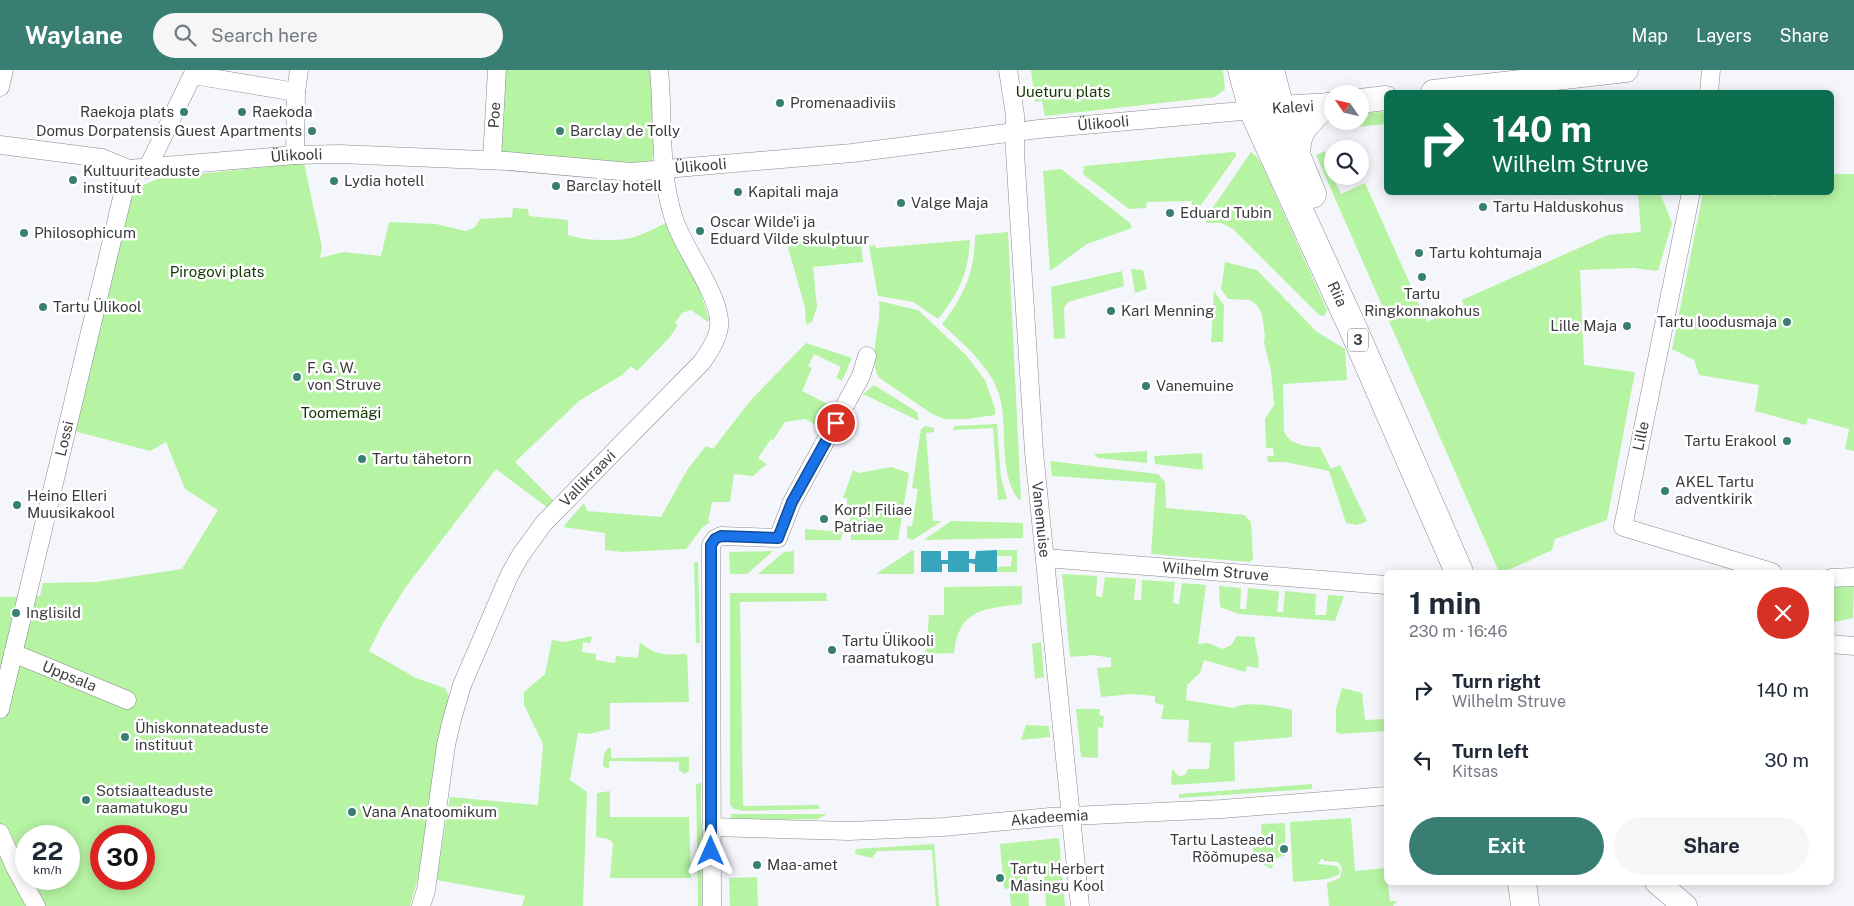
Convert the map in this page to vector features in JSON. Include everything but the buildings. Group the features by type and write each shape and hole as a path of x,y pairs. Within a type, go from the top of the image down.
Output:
{"highway":[{"name":"Riia","path":"1242,70 1299,163 1477,570"},
{"name":"Riia","path":"1270,70 1266,108 1355,333 1458,570"},
{"path":"1522,885 1525,906"},
{"path":"1542,885 1543,906"}],"street":[{"path":"0,87 4,70"},
{"path":"295,155 296,92 299,70"},
{"name":"Poe","path":"492,160 497,70"},
{"name":"Vallikraavi","path":"421,906 426,890 446,745 452,719 462,685 508,576 520,556 544,524 702,362 715,341 720,320 709,292 674,220 664,170 659,70"},
{"name":"Vanemuise","path":"1008,70 1015,115 1014,133 1034,452 1080,906"},
{"path":"1447,90 1565,73 1626,70"},
{"path":"1709,90 1711,70"},
{"path":"147,169 194,72 296,92"},
{"path":"1369,100 1384,98"},
{"name":"Kalevi","path":"1266,108 1324,105"},
{"name":"Ülikooli","path":"0,145 102,158 129,169 147,169 295,155 339,154 492,160 631,172 852,153 1039,129 1266,108"},
{"path":"1299,163 1297,147 1305,126 1324,110"},
{"name":"Lossi","path":"0,709 129,169"},
{"name":"Lille","path":"1690,195 1623,527 1765,570"},
{"path":"712,906 710,558 712,542 721,536 778,538 792,502 861,376 867,356"},
{"name":"Wilhelm Struve","path":"1045,558 1384,585"},
{"path":"1834,578 1854,577"},
{"path":"1834,644 1854,646"},
{"name":"Uppsala","path":"13,653 127,700"},
{"name":"Akadeemia","path":"711,827 849,831 952,827 1071,816 1222,809 1384,796"},
{"path":"0,833 14,867 36,906"},
{"path":"1660,885 1685,906"}],"green space":[{"path":"498,70 654,70 659,116 651,167 495,154"},
{"name":"Uueturu plats","path":"1031,70 1223,70 1225,89 1215,97 1045,116 1042,101 1035,102"},
{"path":"1384,112 1384,124 1369,126 1369,113"},
{"path":"1324,151 1324,173 1316,155"},
{"path":"1251,152 1257,157 1263,167 1327,310 1324,316 1319,315 1233,229 1221,223 1206,223 1207,216"},
{"path":"1236,153 1236,156 1201,205 1192,205 1192,201 1147,202 1146,208 1129,209 1083,174 1084,166"},
{"name":"Toomemägi","path":"304,163 322,247 320,258 343,252 381,256 389,222 436,224 466,231 475,227 480,219 512,217 513,208 528,209 529,216 568,220 568,235 592,240 619,240 635,237 668,222 696,277 708,322 691,310 682,313 675,323 678,325 670,337 637,371 631,366 622,375 579,401 515,462 554,501 548,508 496,469 405,588 382,625 369,651 416,678 445,688 450,698 430,798 418,878 410,906 0,906 0,597 40,596 43,583 97,582 182,569 218,510 185,489 166,442 150,451 74,431 131,197 137,188 159,178"},
{"path":"1061,169 1130,223 1132,228 1087,244 1050,271 1043,171"},
{"path":"1834,174 1854,174 1854,451 1845,449 1849,429 1808,418 1806,425 1755,411 1759,385 1699,375 1694,360 1672,349 1703,195 1834,195"},
{"path":"1329,185 1336,185 1341,194 1361,185 1366,185 1427,322 1464,305 1462,300 1608,235 1641,232 1638,195 1661,195 1672,223 1658,271 1634,268 1580,270 1584,365 1635,372 1607,520 1555,539 1552,550 1516,567 1508,570 1498,570"},
{"path":"1008,232 1021,500 1018,499 1008,475 1005,461 1002,407 995,384 975,356 942,324 956,304 967,282 973,260 975,235"},
{"path":"785,237 861,244 863,262 813,267 817,307 812,322 806,325 805,307"},
{"path":"970,240 965,273 957,292 938,319 913,302 878,296 869,246 875,245 876,248"},
{"path":"1225,262 1257,270 1317,332 1345,349 1347,380 1283,384 1284,431 1286,436 1294,442 1304,446 1320,447 1331,469 1340,465 1367,521 1357,525 1346,523 1329,471 1285,462 1268,462 1267,456 1274,456 1273,448 1266,448 1265,419 1274,405 1271,371 1264,342 1262,315 1258,306 1250,300 1228,299 1221,289"},
{"path":"1131,269 1143,270 1147,289 1135,293"},
{"path":"1122,271 1124,286 1068,302 1064,308 1065,338 1054,339 1051,287"},
{"path":"1214,291 1224,305 1223,342 1211,342"},
{"path":"879,301 918,310 966,355 985,380 995,409 995,415 967,419 944,419 932,414 878,377 874,359 879,320"},
{"path":"806,343 852,358 842,381 836,378 841,367 814,354 808,366 812,368 802,391 832,406 821,428 805,419 785,422 758,458 767,464 753,476 734,474 730,502 712,502 708,521 711,521 702,528 686,549 622,552 605,550 605,533 563,527 584,503 587,511 661,517 687,470 706,446 713,449 750,401"},
{"path":"874,385 917,412 919,421 863,394"},
{"path":"997,424 1001,478 1007,499 998,500 993,428 953,430 954,426"},
{"path":"925,426 934,428 934,432 926,433 933,521 942,521 913,540 907,538 907,526 912,526 918,489 912,488 921,429"},
{"path":"1147,451 1147,463 1098,458 1094,454"},
{"path":"1202,453 1203,470 1155,464 1154,456"},
{"path":"1050,461 1158,474 1165,482 1166,508 1244,515 1251,522 1253,559 1250,562 1151,554 1156,483 1052,476"},
{"path":"891,467 909,473 898,540 851,540 851,533 849,532 851,508 847,508 847,498 843,498 853,470 859,473"},
{"path":"951,521 1023,523 1023,538 924,540"},
{"path":"805,529 843,532 841,540 805,540"},
{"path":"997,550 1017,550 1017,572 997,572 997,567 1011,566 1012,556 997,556"},
{"path":"773,551 747,574 730,574 729,552"},
{"path":"794,551 794,574 758,574 784,552"},
{"path":"911,551 914,551 914,574 876,574"},
{"path":"694,562 698,562 700,643 696,643"},
{"path":"1062,574 1097,576 1096,596 1102,597 1105,577 1136,579 1134,600 1141,600 1142,580 1175,582 1173,603 1179,604 1182,583 1206,585 1198,644 1208,643 1223,649 1231,645 1237,636 1255,637 1259,660 1258,668 1247,666 1245,672 1204,660 1200,673 1187,685 1186,700 1234,708 1254,704 1292,710 1292,737 1234,742 1235,781 1171,785 1172,769 1179,776 1185,775 1188,769 1209,769 1211,743 1188,742 1189,720 1161,719 1164,705 1155,703 1155,696 1131,694 1101,697 1097,668 1111,667 1111,658 1094,655 1070,657"},
{"path":"1854,580 1853,618 1834,622 1834,582"},
{"path":"1022,586 1022,604 985,610 968,619 961,627 954,653 926,654 929,615 944,615 944,587"},
{"path":"1219,586 1241,588 1240,609 1246,609 1248,588 1279,591 1277,612 1283,612 1285,591 1316,594 1315,615 1326,615 1328,595 1344,596 1335,621 1239,614 1220,607"},
{"path":"730,593 826,593 827,601 740,602 743,806 819,805 820,809 743,811 734,809 730,805"},
{"path":"592,636 590,643 583,642 582,652 596,654 596,660 615,663 616,656 638,658 640,642 645,647 656,652 687,654 689,702 610,703 610,729 589,734 578,733 570,780 587,792 583,906 522,906 525,896 436,880 450,797 538,805 543,744 524,705 524,692 545,674 552,640 565,642"},
{"path":"1041,642 1044,677 1035,679 1032,644"},
{"path":"1342,688 1362,693 1365,720 1384,719 1384,731 1341,734 1336,732 1336,709"},
{"path":"1076,709 1100,709 1099,715 1104,716 1103,728 1098,727 1098,758 1081,757"},
{"path":"1026,725 1049,726 1050,737 1021,740"},
{"path":"608,748 611,748 611,758 689,757 689,771 684,774 679,770 679,762 609,761 609,769 603,766 604,754"},
{"path":"701,783 702,906 698,906 696,784"},
{"path":"1312,784 1312,789 1179,798 1179,794"},
{"path":"610,791 610,817 689,817 691,878 610,878 613,843 608,839 596,837 597,793"},
{"path":"731,814 827,814 818,819 737,820 731,819"},
{"path":"1351,818 1355,871 1384,868 1384,885 1388,885 1390,901 1397,901 1393,906 1329,906 1327,883 1340,878 1342,868 1338,862 1324,861 1322,858 1318,864 1337,866 1340,870 1339,875 1327,879 1293,882 1290,822"},
{"path":"1285,823 1286,855 1277,858 1271,869 1253,858 1253,842 1262,841 1261,824"},
{"path":"1059,838 1065,906 1046,906 1043,863 1026,865 1029,906 1011,906 1009,888 1004,889 1000,844"},
{"path":"934,844 939,906 936,906 932,850 877,851 872,858 855,854 856,849"},
{"path":"757,877 758,906 730,906 729,878"}],"water":[{"path":"997,550 997,572 975,572 975,564 969,563 969,572 948,572 948,564 942,564 942,572 921,572 921,551 941,551 941,560 948,560 948,551 969,551 969,559 975,559 976,551"}],"place":[{"name":"Promenaadiviis","path":"780,103"},
{"name":"Raekoja plats","path":"184,112"},
{"name":"Raekoda","path":"242,112"},
{"name":"Domus Dorpatensis Guest Apartments","path":"312,131"},
{"name":"Barclay de Tolly","path":"560,131"},
{"name":"Kultuuriteaduste instituut","path":"73,180"},
{"name":"Lydia hotell","path":"334,181"},
{"name":"Barclay hotell","path":"556,186"},
{"name":"Kapitali maja","path":"738,192"},
{"name":"Valge Maja","path":"901,203"},
{"name":"Tartu Halduskohus","path":"1483,207"},
{"name":"Eduard Tubin","path":"1170,213"},
{"name":"Oscar Wilde'i ja Eduard Vilde skulptuur","path":"700,231"},
{"name":"Philosophicum","path":"24,233"},
{"name":"Tartu kohtumaja","path":"1419,253"},
{"name":"Tartu Ringkonnakohus","path":"1422,277"},
{"name":"Tartu Ülikool","path":"43,307"},
{"name":"Karl Menning","path":"1111,311"},
{"name":"Tartu loodusmaja","path":"1787,322"},
{"name":"Lille Maja","path":"1627,326"},
{"name":"F. G. W. von Struve","path":"297,377"},
{"name":"Vanemuine","path":"1146,386"},
{"name":"Tartu Erakool","path":"1787,441"},
{"name":"Tartu tähetorn","path":"362,459"},
{"name":"AKEL Tartu adventkirik","path":"1665,491"},
{"name":"Heino Elleri Muusikakool","path":"17,505"},
{"name":"Korp! Filiae Patriae","path":"824,519"},
{"name":"Inglisild","path":"16,613"},
{"name":"Tartu Ülikooli raamatukogu","path":"832,650"},
{"name":"Ühiskonnateaduste instituut","path":"125,737"},
{"name":"Sotsiaalteaduste raamatukogu","path":"86,800"},
{"name":"Vana Anatoomikum","path":"352,812"},
{"name":"Tartu Lasteaed Rõõmupesa","path":"1284,849"},
{"name":"Maa-amet","path":"757,865"},
{"name":"Tartu Herbert Masingu Kool","path":"1000,878"}],"route":[{"path":"711,851 711,545 715,539 721,536 778,538 784,528 792,502 836,423"}],"park label":[{"name":"Pirogovi plats","path":"217,272"}]}
